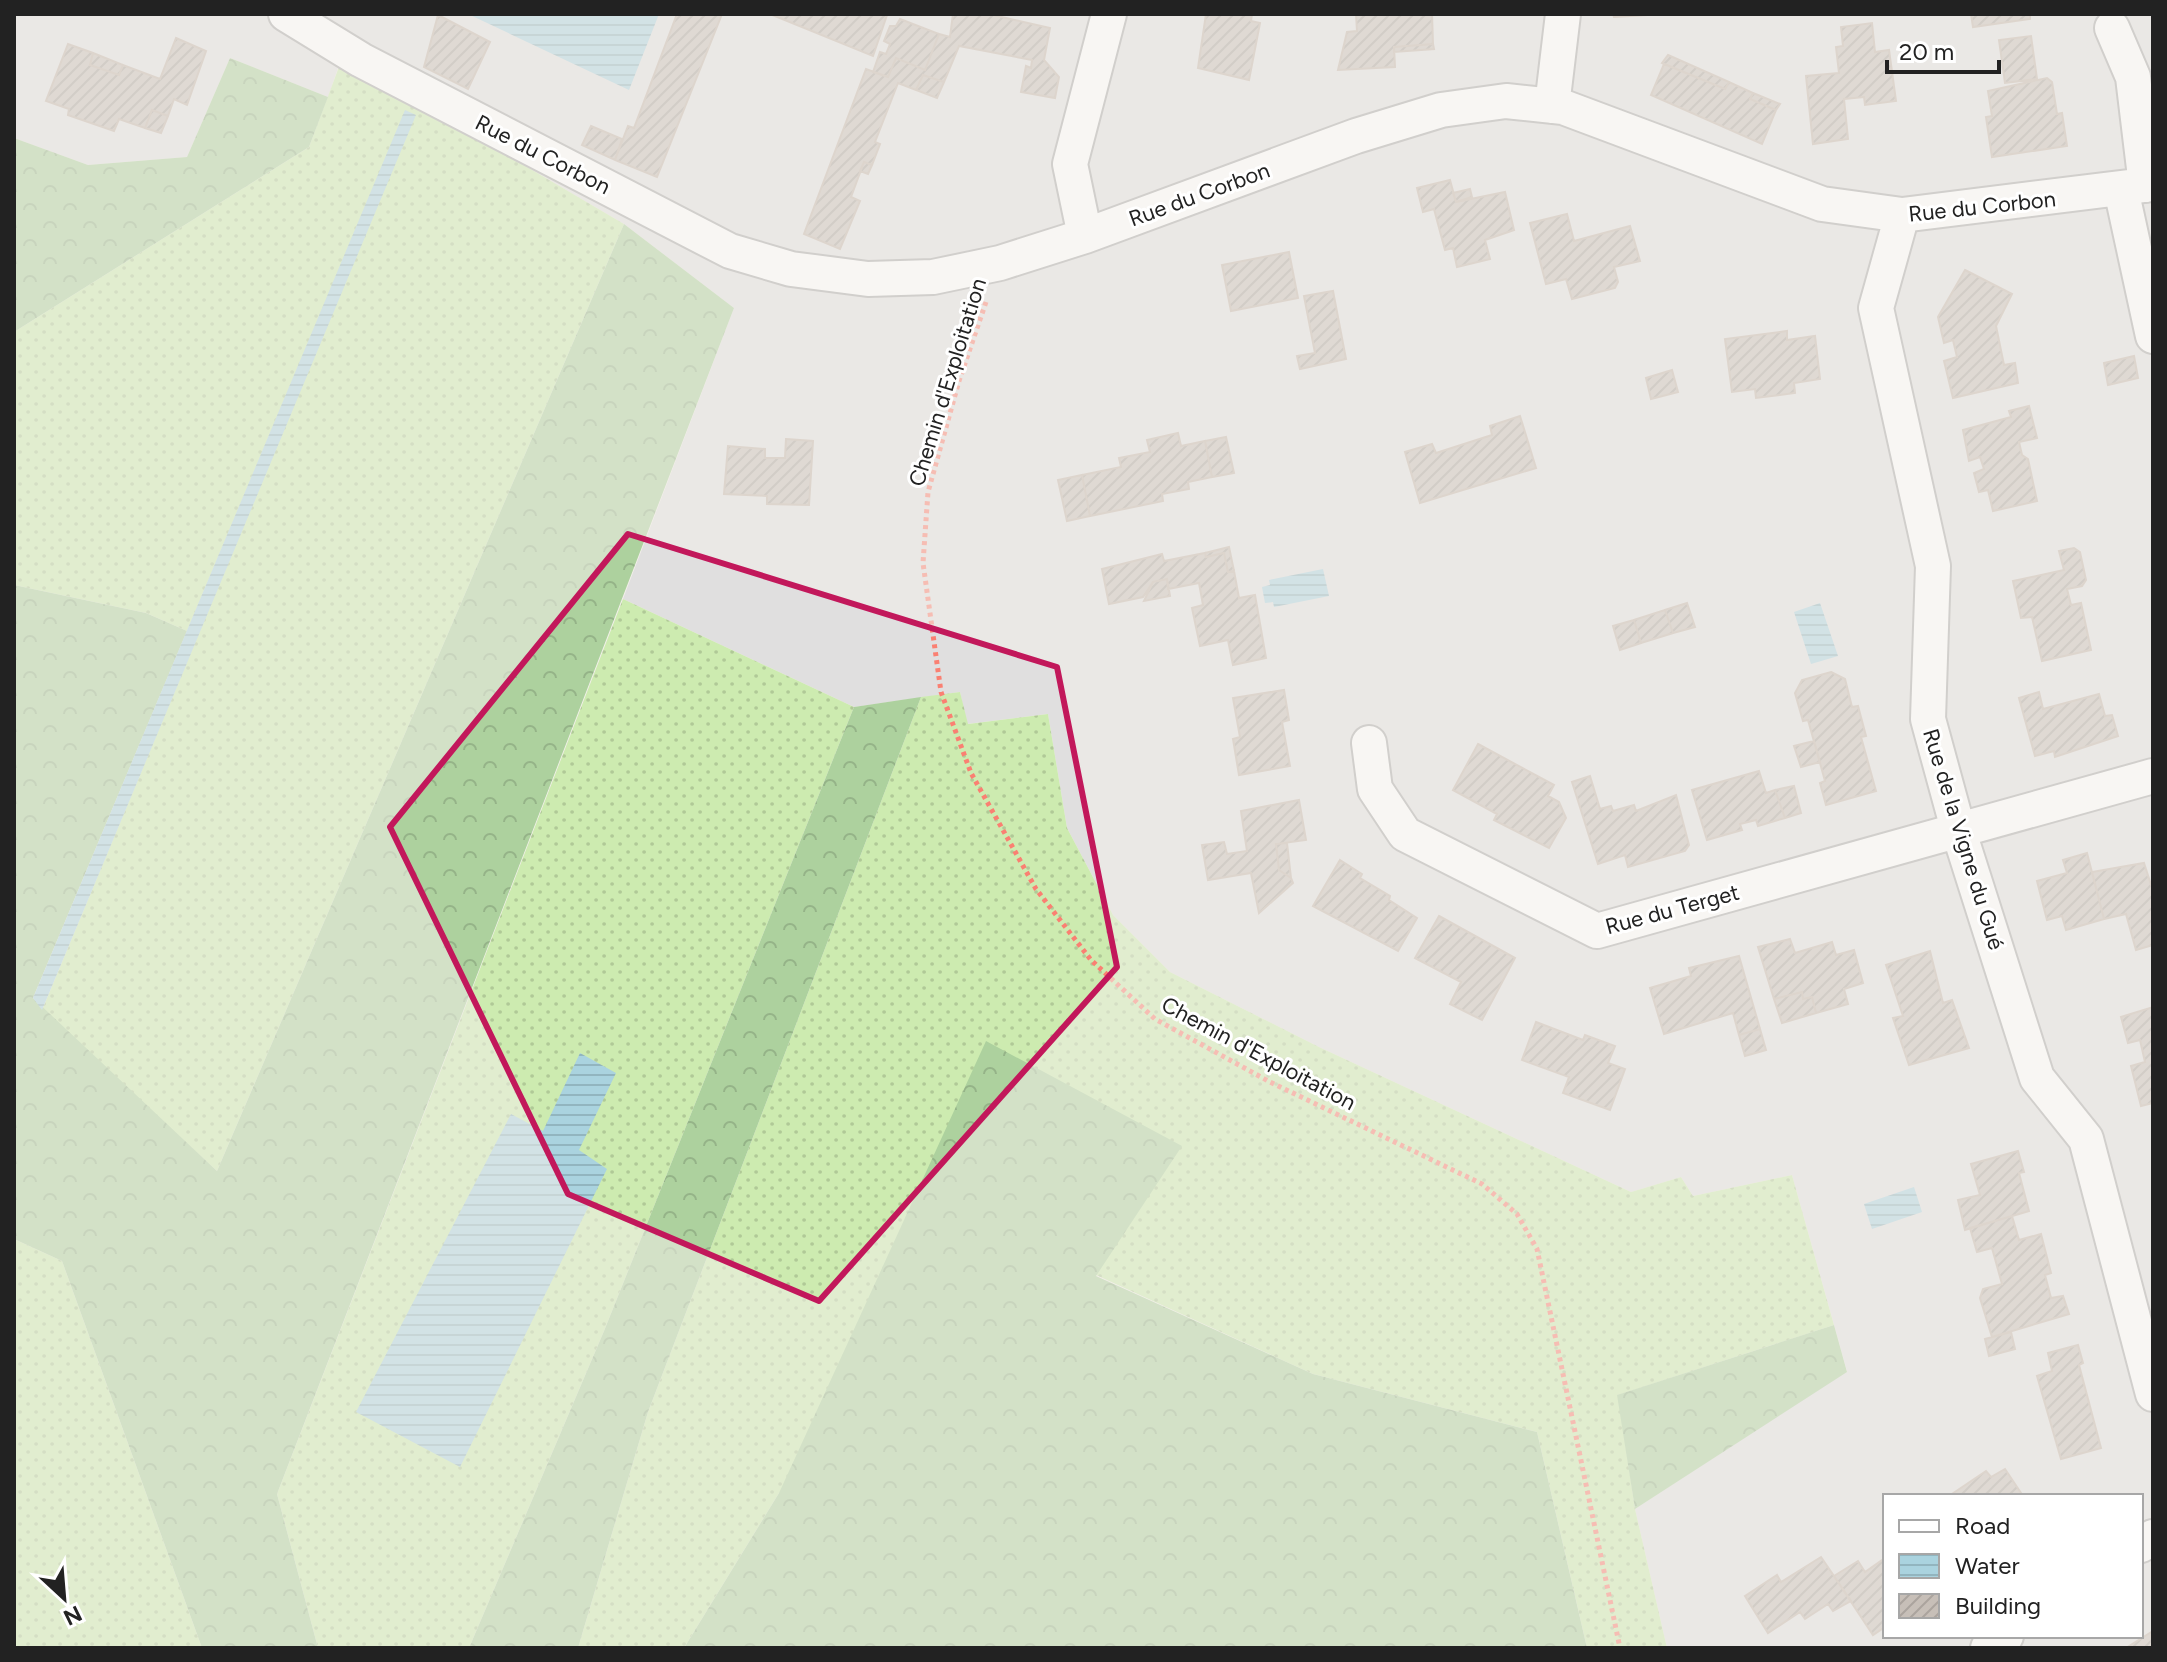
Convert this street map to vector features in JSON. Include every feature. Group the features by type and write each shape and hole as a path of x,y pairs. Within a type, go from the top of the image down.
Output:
{"street":[{"name":"Rue du Corbon","path":"286,14 361,60 730,251 791,269 868,279 933,277 1000,263 1085,236 1356,136 1441,110 1506,101 1552,106 1822,204 1902,215 2140,186"},
{"path":"1085,236 1070,164 1109,14"},
{"path":"1552,106 1563,14"},
{"path":"2112,28 2133,77 2153,336"},
{"name":"Rue de la Vigne du Gué","path":"1902,215 1876,308 1933,566 1928,719 1958,829 2037,1078 2086,1139 2153,1394"},
{"name":"Rue du Terget","path":"1369,743 1375,789 1405,834 1597,931 2153,776"}],"path":[{"name":"Chemin d'Exploitation","path":"1000,263 959,381 928,492 923,563 941,692 971,773 1036,889 1091,960 1155,1019 1270,1082 1482,1184 1517,1214 1540,1261 1620,1648"}],"highlighted area":[{"path":"628,534 1057,667 1117,967 819,1301 568,1194 390,827"}],"shaded area":[{"path":"14,14 2153,14 2153,1648 1667,1648 1635,1509 1847,1371 1792,1175 1693,1196 1681,1177 1631,1192 1319,1047 1170,972 1113,915 1067,828 1048,714 967,724 960,692 854,707 623,599 734,308 624,224 427,108 339,65 328,97 230,58 187,157 88,165 14,138"}],"green space":[{"path":"230,58 328,97 309,147 14,332 14,138 88,165 187,157"},
{"path":"340,64 427,108 624,224 217,1171 42,1010 266,472 406,110 187,631 146,613 14,585 14,332 309,147"},
{"path":"624,224 734,308 277,1494 318,1648 202,1648 62,1261 14,1239 14,585 146,613 187,631 33,998 217,1171"},
{"path":"623,599 854,707 604,1331 469,1648 318,1648 277,1494"},
{"path":"960,692 968,724 1048,714 1067,828 1113,915 1170,972 1319,1047 1631,1192 1681,1177 1693,1196 1792,1175 1834,1325 1618,1395 1635,1509 1667,1648 1587,1648 1537,1432 1313,1374 1096,1275 779,1493 684,1648 578,1648 648,1412 921,697"},
{"path":"921,697 648,1412 578,1648 469,1648 604,1331 854,707"},
{"path":"986,1041 1182,1146 1096,1276 1313,1374 1537,1432 1587,1648 684,1648 779,1493"},
{"path":"14,1239 62,1261 202,1648 14,1648"},
{"path":"1834,1325 1847,1372 1635,1509 1617,1395"}],"water":[{"path":"468,14 659,14 629,90"},
{"path":"405,110 416,115 42,1010 33,998"},
{"path":"1323,569 1329,596 1274,607 1273,602 1265,603 1262,587 1270,585 1269,580"},
{"path":"1820,603 1838,656 1811,664 1794,612"},
{"path":"580,1053 616,1073 579,1150 607,1169 460,1467 356,1412 511,1114 543,1131"},
{"path":"1914,1187 1922,1212 1872,1229 1864,1204"}],"building":[{"path":"677,14 722,14 657,177 615,160 628,126 634,128"},
{"path":"770,14 885,14 887,15 873,56"},
{"path":"953,14 989,14 1050,28 1044,60 1059,77 1055,98 1021,92 1026,66 1031,68 1032,60 959,46 944,82 923,75 916,90 898,83 875,142 880,144 872,165 864,162 851,197 860,201 840,249 804,234 866,69 888,77 896,58 925,70 939,34 950,37"},
{"path":"1206,14 1252,14 1251,21 1260,23 1249,80 1198,68"},
{"path":"1356,14 1432,14 1433,44 1394,47 1395,67 1338,70 1347,32 1357,31"},
{"path":"1613,14 1647,14 1647,15 1614,17"},
{"path":"1971,14 2030,14 2030,19 1973,27"},
{"path":"438,15 490,42 468,89 424,67"},
{"path":"900,19 939,34 925,70 896,58 888,77 873,72 880,52 886,54 890,44 884,41 890,26 896,26"},
{"path":"1872,23 1875,52 1889,50 1896,101 1865,105 1864,97 1844,99 1848,139 1813,144 1806,76 1839,73 1836,47 1843,46 1841,27"},
{"path":"2031,36 2037,79 2005,83 1999,40"},
{"path":"176,38 206,51 187,105 174,99 168,116 152,110 145,128 119,119 114,131 68,115 69,109 46,101 68,44 93,53 90,65 119,75 123,65 160,79"},
{"path":"1433,44 1434,49 1394,52 1394,47"},
{"path":"93,53 123,65 119,75 90,65"},
{"path":"1668,55 1729,82 1725,89 1662,63"},
{"path":"1664,64 1725,89 1729,82 1753,93 1750,99 1776,110 1762,144 1651,95"},
{"path":"923,75 944,82 937,98 916,90"},
{"path":"2047,78 2052,82 2057,114 2062,113 2067,146 1992,157 1986,117 1992,116 1988,91"},
{"path":"1753,93 1780,104 1776,110 1750,99"},
{"path":"152,110 168,116 161,133 145,128"},
{"path":"591,126 622,139 615,160 582,145"},
{"path":"864,162 872,165 868,174 860,171"},
{"path":"1450,180 1456,202 1505,192 1514,230 1485,240 1490,259 1457,267 1453,248 1445,250 1434,209 1423,212 1417,188"},
{"path":"1470,189 1472,197 1456,202 1453,193"},
{"path":"1567,214 1574,241 1630,226 1640,261 1614,267 1618,282 1615,288 1572,299 1566,279 1546,284 1530,223"},
{"path":"1289,252 1298,298 1231,311 1222,265"},
{"path":"1965,270 2012,294 1996,326 2004,365 2015,363 2018,383 1953,398 1944,361 1957,357 1953,340 1944,343 1938,317"},
{"path":"1333,291 1346,359 1300,369 1297,356 1315,353 1304,296"},
{"path":"1787,331 1787,340 1815,336 1820,379 1794,383 1795,393 1756,398 1755,389 1732,392 1725,339"},
{"path":"2134,356 2138,378 2108,385 2104,363"},
{"path":"1672,370 1678,392 1651,399 1646,378"},
{"path":"2029,406 2037,438 2019,442 2022,455 2028,459 2037,501 1993,511 1988,490 1979,492 1974,473 1984,469 1980,457 1969,461 1963,430 2011,417 2009,411"},
{"path":"1520,416 1536,468 1420,503 1405,452 1432,444 1436,453 1492,435 1490,426"},
{"path":"1178,433 1181,446 1205,441 1212,477 1188,482 1189,489 1162,494 1163,501 1090,516 1082,475 1121,467 1119,458 1150,452 1147,440"},
{"path":"1226,437 1234,473 1212,477 1205,441"},
{"path":"786,439 813,441 809,505 767,504 767,496 724,494 728,446 765,449 765,458 785,458"},
{"path":"1082,475 1090,516 1067,521 1058,480"},
{"path":"1229,547 1234,571 1228,572 1224,553 1206,557 1205,553"},
{"path":"2074,548 2080,552 2086,580 2082,586 2067,589 2071,605 2081,603 2091,650 2042,661 2032,617 2021,618 2013,581 2064,570 2059,551"},
{"path":"1205,553 1206,557 1224,553 1228,572 1234,571 1239,598 1255,595 1266,658 1233,665 1228,640 1200,646 1192,608 1203,605 1199,583 1168,589 1167,579 1153,582 1143,597 1109,604 1102,569 1162,554 1164,561"},
{"path":"1167,579 1170,596 1144,601 1153,582"},
{"path":"1687,603 1695,627 1673,633 1665,610"},
{"path":"1665,610 1673,633 1641,643 1634,620"},
{"path":"1634,620 1641,643 1620,650 1613,626"},
{"path":"1831,672 1845,679 1852,707 1858,706 1866,736 1861,737 1876,791 1826,805 1820,783 1825,781 1808,720 1803,721 1795,693 1802,680"},
{"path":"1284,690 1289,720 1282,722 1290,766 1239,775 1233,739 1240,737 1233,698"},
{"path":"2039,692 2043,709 2099,694 2105,716 2112,715 2118,736 2055,757 2054,751 2035,756 2019,698"},
{"path":"1814,741 1820,762 1801,767 1794,746"},
{"path":"1478,744 1554,785 1548,796 1559,802 1566,818 1549,848 1494,820 1497,814 1453,790"},
{"path":"1759,771 1766,793 1775,790 1785,818 1758,826 1756,820 1740,824 1742,830 1707,840 1692,790"},
{"path":"1590,776 1600,809 1611,806 1613,811 1634,805 1636,811 1676,795 1689,845 1685,851 1628,867 1625,855 1598,864 1572,782"},
{"path":"1794,786 1801,813 1785,818 1775,790"},
{"path":"1299,800 1306,840 1276,844 1279,870 1293,883 1259,913 1251,873 1208,880 1202,845 1224,842 1227,854 1247,851 1241,811"},
{"path":"1287,843 1291,878 1279,870 1276,844"},
{"path":"2087,853 2104,919 2066,930 2062,916 2047,920 2037,881 2067,873 2063,860"},
{"path":"1340,860 1362,874 1360,878 1390,896 1389,900 1417,918 1398,951 1313,906"},
{"path":"2144,863 2153,891 2153,945 2136,950 2126,914 2104,919 2092,872"},
{"path":"1439,916 1515,958 1482,1020 1450,1004 1461,982 1415,958"},
{"path":"1790,939 1795,953 1832,942 1836,955 1854,950 1863,983 1844,989 1848,1004 1816,1013 1812,997 1803,999 1802,992 1774,999 1758,947"},
{"path":"1930,951 1943,1003 1952,1000 1969,1048 1909,1065 1893,1018 1903,1016 1886,965"},
{"path":"1739,956 1760,1029 1739,1035 1733,1013 1664,1034 1650,988 1691,976 1689,968"},
{"path":"1802,992 1803,999 1812,997 1816,1013 1782,1023 1774,999"},
{"path":"2153,1007 2153,1103 2141,1106 2131,1066 2145,1062 2140,1040 2128,1043 2121,1017"},
{"path":"1536,1022 1583,1040 1585,1035 1615,1046 1608,1063 1625,1069 1610,1110 1563,1093 1569,1077 1522,1060"},
{"path":"1760,1029 1766,1050 1745,1056 1739,1035"},
{"path":"2018,1151 2024,1172 2019,1173 2029,1211 1965,1230 1958,1200 1980,1195 1971,1164"},
{"path":"2012,1216 2019,1240 2041,1234 2051,1273 2045,1275 2051,1298 2063,1296 2069,1314 1992,1337 1980,1298 1983,1289 2002,1284 1992,1248 1977,1252 1970,1228"},
{"path":"2011,1332 2015,1349 1989,1356 1985,1339"},
{"path":"2078,1345 2083,1363 2079,1365 2101,1448 2061,1459 2037,1376 2052,1371 2048,1353"},
{"path":"2005,1469 2022,1494 1952,1494 1986,1471 1991,1477"},
{"path":"1821,1557 1851,1601 1833,1611 1828,1604 1805,1619 1800,1612 1768,1633 1745,1596 1777,1575 1781,1582"},
{"path":"1883,1559 1883,1628 1873,1635 1834,1576 1858,1561 1865,1572"},
{"path":"2153,1631 2153,1648 2126,1648 2143,1638"}]}
